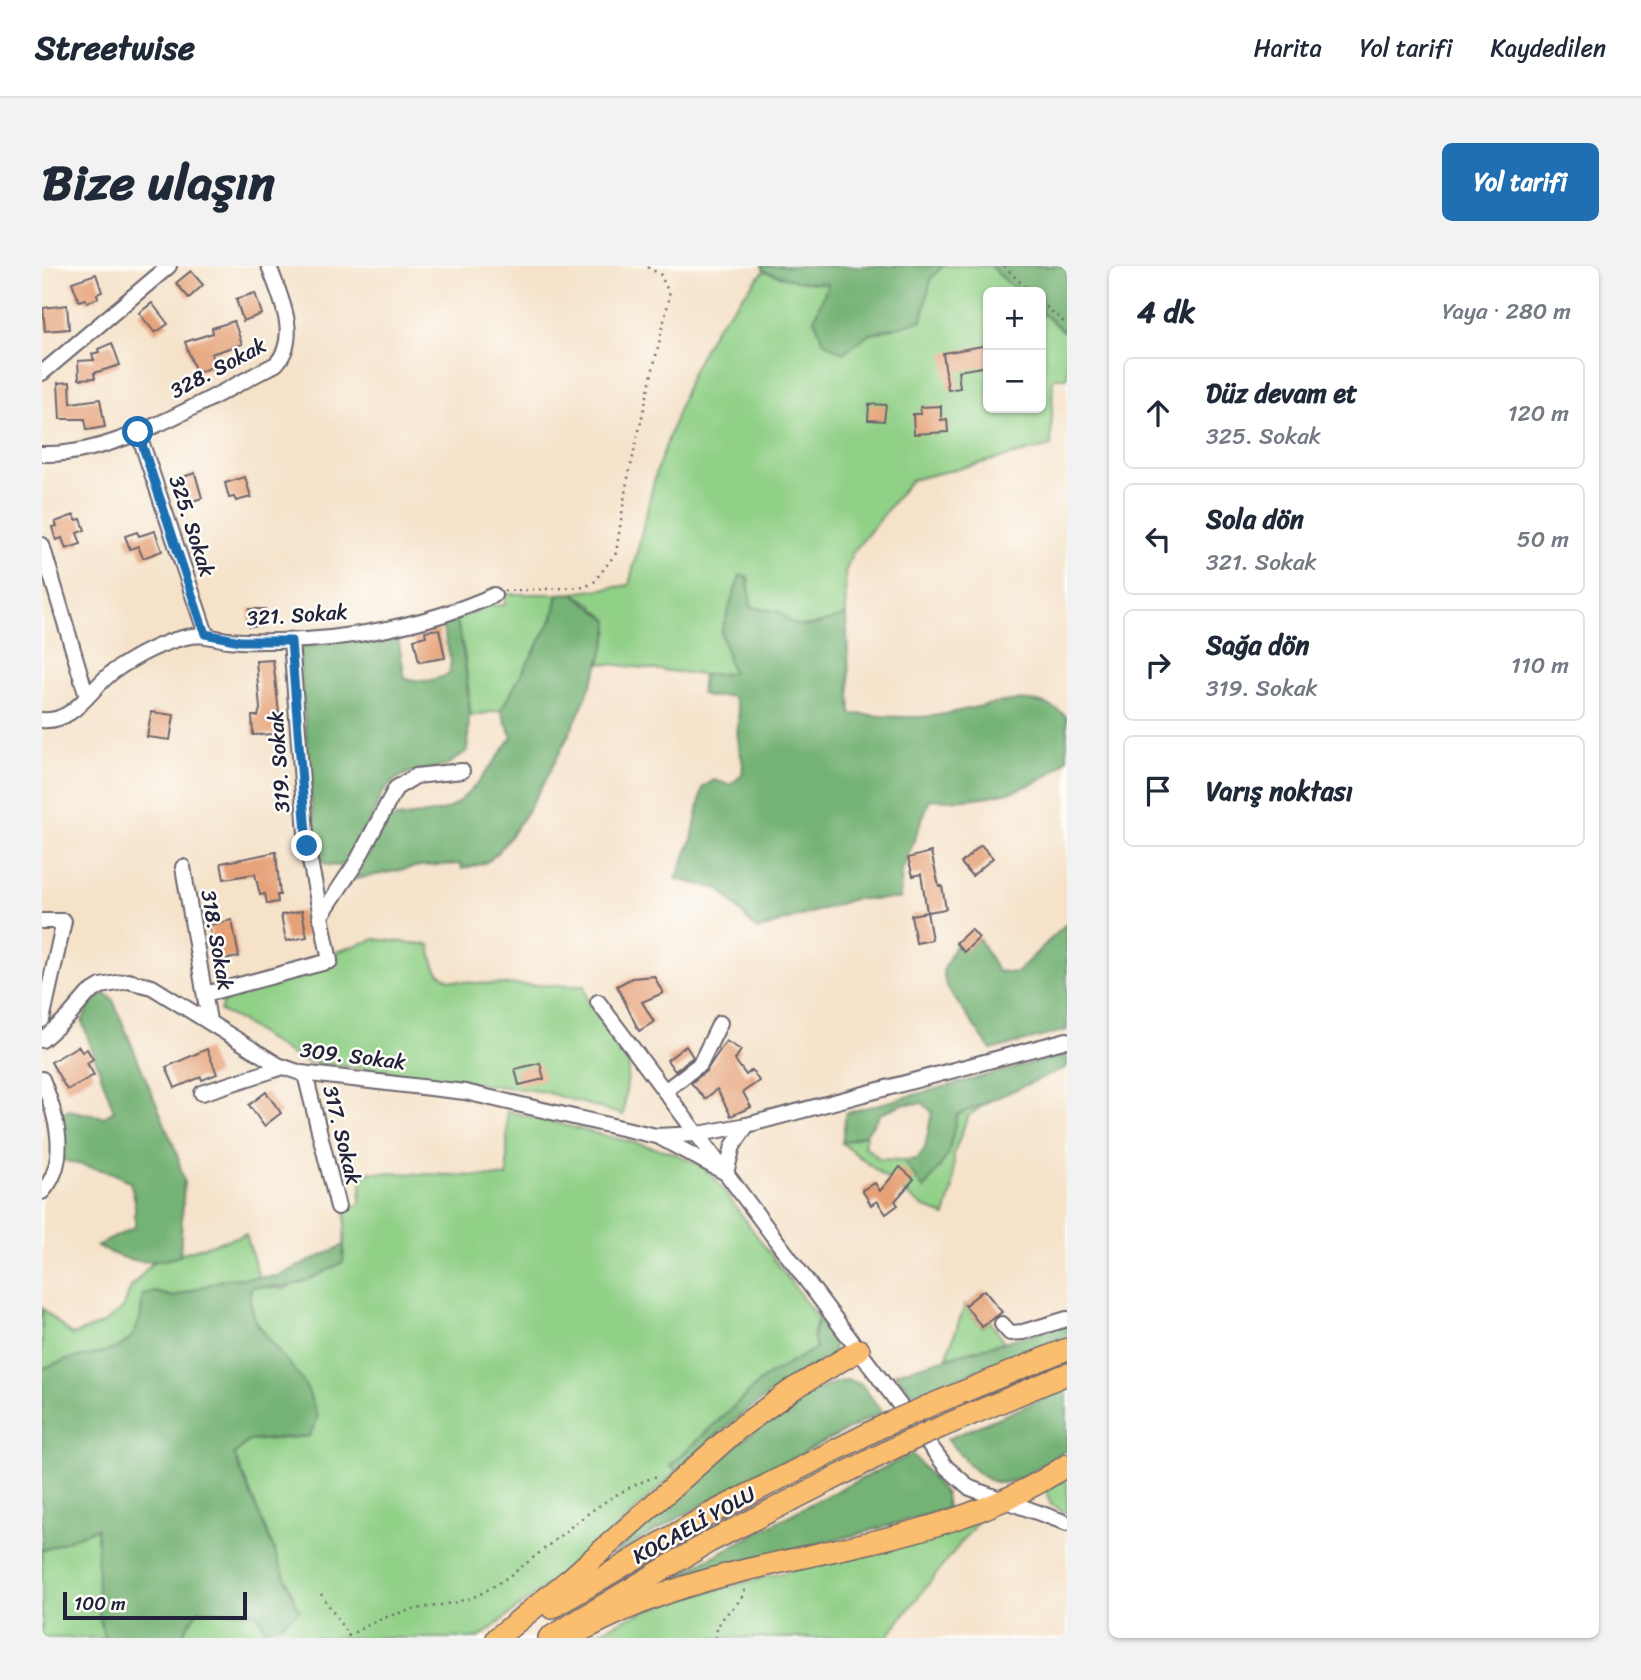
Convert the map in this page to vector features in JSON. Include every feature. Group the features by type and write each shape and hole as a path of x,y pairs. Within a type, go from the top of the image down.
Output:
{"highway":[{"name":"KOCAELİ YOLU","path":"507,1638 576,1592 698,1521 887,1424 1067,1349"},
{"path":"497,1638 571,1578 764,1408 859,1350"},
{"path":"549,1638 709,1542 900,1445 1067,1374"},
{"path":"567,1638 650,1599 746,1571 905,1533 1005,1499 1067,1465"}],"street":[{"path":"42,373 169,266"},
{"name":"328. Sokak","path":"42,454 84,450 138,432 276,364 285,354 288,330 269,266"},
{"name":"325. Sokak","path":"138,432 205,634"},
{"path":"42,545 87,696"},
{"name":"321. Sokak","path":"42,720 65,717 113,672 139,655 187,637 205,634 240,641 291,641 428,620 494,595"},
{"name":"319. Sokak","path":"205,995 330,961 307,846 291,641"},
{"path":"320,916 356,863 396,788 416,776 462,771"},
{"name":"318. Sokak","path":"183,867 209,1021"},
{"path":"42,921 64,921 42,1020"},
{"name":"309. Sokak","path":"42,1040 68,1017 89,993 116,982 128,981 152,987 283,1067 305,1074 465,1092 656,1136 699,1134 747,1125 1067,1040"},
{"path":"598,1002 957,1480 970,1488 1067,1523"},
{"path":"666,1090 700,1064 720,1023"},
{"path":"202,1093 283,1067"},
{"name":"317. Sokak","path":"305,1074 338,1207"},
{"path":"42,1079 51,1102 58,1136 53,1176 42,1192"},
{"path":"726,1173 733,1146 747,1125"},
{"path":"656,1136 726,1173"},
{"path":"1002,1324 1010,1333 1023,1332 1067,1319"}],"path":[{"path":"494,595 506,590 585,587 594,582 616,554 628,476 670,295 660,274 645,266"},
{"path":"1004,266 1025,287"},
{"path":"1046,306 1067,325"},
{"path":"321,1594 349,1637 383,1618 466,1600 518,1569 596,1506 639,1482 661,1475"},
{"path":"715,1638 718,1623 744,1594 746,1571"}],"green space":[{"path":"762,266 943,266 931,278 922,320 868,335 843,353 824,342 814,319 828,284 797,281 764,271"},
{"path":"943,266 990,266 1013,287 983,287 983,413 1046,413 1046,316 1067,334 1067,378 1053,378 1051,446 911,480 852,554 845,573 846,615 810,626 794,624 780,612 751,607 748,578 721,632 732,674 703,675 600,663 609,630 592,604 573,593 629,585 656,473 691,374 715,328 764,271 797,281 828,284 843,353 868,335 922,320 931,278"},
{"path":"990,266 1067,266 1067,334 1046,316 1046,287 1013,287"},
{"path":"740,575 748,578 751,607 781,612 795,624 810,626 846,615 851,714 922,717 1002,702 1037,702 1052,707 1067,717 1067,759 1054,771 1022,788 984,797 930,799 902,871 900,899 854,899 757,930 720,889 676,879 692,839 703,787 714,780 730,785 742,775 736,703 732,696 708,697 701,693 703,675 732,673 721,632"},
{"path":"573,593 609,620 606,642 582,707 564,744 545,781 507,841 489,860 478,865 462,869 461,864 420,866 356,879 388,819 447,809 464,797 491,766 512,737 501,710 553,618 558,594"},
{"path":"505,594 558,594 553,618 501,710 471,716 465,656 456,617 489,606 505,605"},
{"path":"456,617 467,684 467,751 446,766 408,773 396,779 382,793 359,846 341,866 328,865 316,857 299,648 397,632 405,679 428,681 449,675 451,661 441,621"},
{"path":"1067,923 1067,1030 991,1050 946,986 943,971 956,943 964,951 979,938 997,971 1016,973"},
{"path":"375,939 430,945 434,964 439,972 455,981 584,986 587,999 629,1066 623,1115 545,1092 302,1061 220,1011 225,998 234,993 331,966 338,962 336,952"},
{"path":"105,993 113,1000 176,1151 184,1181 180,1256 169,1259 138,1261 118,1256 97,1246 135,1227 135,1201 130,1182 113,1173 62,1160 60,1114 68,1110 104,1117 114,1111 82,1021 90,1005"},
{"path":"1067,1054 1067,1067 957,1115 948,1155 924,1189 903,1160 917,1159 925,1148 932,1112 923,1103 902,1104 880,1114 866,1134 842,1143 846,1113"},
{"path":"990,1101 968,1116 954,1153 953,1187 945,1216 920,1205 842,1143 866,1134 864,1146 880,1159 903,1160 924,1189 948,1155 957,1115"},
{"path":"507,1111 671,1152 696,1163 712,1175 818,1319 813,1335 816,1348 764,1378 670,1466 677,1471 593,1550 479,1638 186,1638 184,1631 198,1610 257,1613 299,1610 234,1454 249,1441 309,1436 277,1350 255,1319 249,1295 252,1286 284,1289 343,1262 346,1208 360,1204 362,1172 507,1177"},
{"path":"246,1234 259,1278 225,1279 173,1297 155,1292 140,1327 128,1343 106,1352 42,1369 42,1308 72,1335 104,1323 123,1308 131,1287 153,1262"},
{"path":"344,1245 343,1262 300,1283 279,1287 252,1286 250,1300 252,1314 259,1327 299,1376 318,1418 309,1436 249,1441 234,1454 299,1610 280,1625 264,1628 257,1613 199,1610 184,1631 186,1638 104,1638 98,1610 97,1528 42,1551 42,1369 124,1344 134,1334 140,1318 142,1295 155,1292 173,1297 225,1279 278,1276"},
{"path":"965,1305 982,1327 990,1321 1004,1342 946,1358"},
{"path":"818,1319 835,1340 833,1354 751,1408 677,1471 670,1466 764,1378 816,1348 813,1335"},
{"path":"1067,1324 1067,1336 914,1395 895,1373"},
{"path":"850,1380 862,1385 882,1412 702,1505 610,1557 691,1483 761,1426 794,1403 825,1387"},
{"path":"1067,1389 1067,1450 1014,1480 1002,1483 991,1481 978,1473 947,1439"},
{"path":"912,1454 945,1494 947,1509 859,1534 673,1578 816,1501"},
{"path":"1067,1475 1067,1513 1051,1505 1046,1490"},
{"path":"982,1516 886,1638 589,1638 647,1610 896,1543"},
{"path":"98,1528 98,1610 104,1638 42,1638 42,1551"}],"building":[{"path":"191,271 203,285 189,298 176,283"},
{"path":"96,274 102,292 97,294 98,298 87,303 85,299 79,301 72,282"},
{"path":"255,293 262,314 243,321 236,299"},
{"path":"152,303 168,324 155,333 139,313"},
{"path":"67,305 69,329 45,331 43,308"},
{"path":"234,321 242,344 211,354 215,366 196,373 185,342 213,333 212,328"},
{"path":"112,343 120,365 94,373 95,378 79,379 78,361 94,360 92,354"},
{"path":"983,346 983,367 958,371 960,388 948,390 943,353"},
{"path":"70,382 71,403 100,399 105,427 87,430 85,419 60,419 58,383"},
{"path":"869,404 886,405 884,421 868,420"},
{"path":"941,406 941,420 947,419 948,432 914,434 913,414 921,414 920,407"},
{"path":"195,473 202,498 182,504 177,487 185,485 183,477"},
{"path":"245,477 251,497 236,501 234,497 229,498 225,483"},
{"path":"74,515 76,520 81,519 85,530 77,533 81,544 66,549 62,538 56,540 52,527 57,526 55,522"},
{"path":"155,531 162,551 143,558 138,546 130,549 125,536 137,532 139,536"},
{"path":"249,609 265,609 265,625 249,626"},
{"path":"439,629 445,658 419,662 414,639 426,636 425,631"},
{"path":"273,660 280,722 276,722 276,734 253,735 252,716 258,716 260,709 256,661"},
{"path":"151,712 174,715 170,740 147,737"},
{"path":"981,845 993,858 972,876 961,863"},
{"path":"276,852 280,895 277,895 278,902 267,904 265,894 260,895 255,874 224,879 221,863"},
{"path":"931,852 946,909 927,912 921,874 913,876 908,858"},
{"path":"302,911 307,937 286,941 281,915"},
{"path":"927,912 932,940 916,943 911,915"},
{"path":"232,920 239,957 216,961 209,925"},
{"path":"971,929 979,938 964,952 956,943"},
{"path":"654,976 663,993 642,1002 654,1022 639,1031 617,986 632,978"},
{"path":"726,1041 741,1050 735,1060 746,1075 752,1070 759,1081 743,1092 751,1107 731,1116 717,1089 705,1099 691,1083 706,1071"},
{"path":"78,1046 82,1052 87,1049 93,1059 87,1063 94,1075 67,1090 51,1062"},
{"path":"686,1046 693,1057 675,1071 667,1060"},
{"path":"207,1049 217,1074 202,1080 201,1077 175,1088 166,1067"},
{"path":"540,1063 544,1079 519,1085 515,1069"},
{"path":"266,1092 281,1113 264,1126 249,1105"},
{"path":"900,1167 914,1179 895,1201 898,1205 886,1214 877,1201 871,1205 862,1190 875,1183 880,1191"},
{"path":"984,1290 1002,1312 982,1327 965,1305"}],"route":[{"path":"138,432 205,634 240,641 291,641 307,846"}]}
